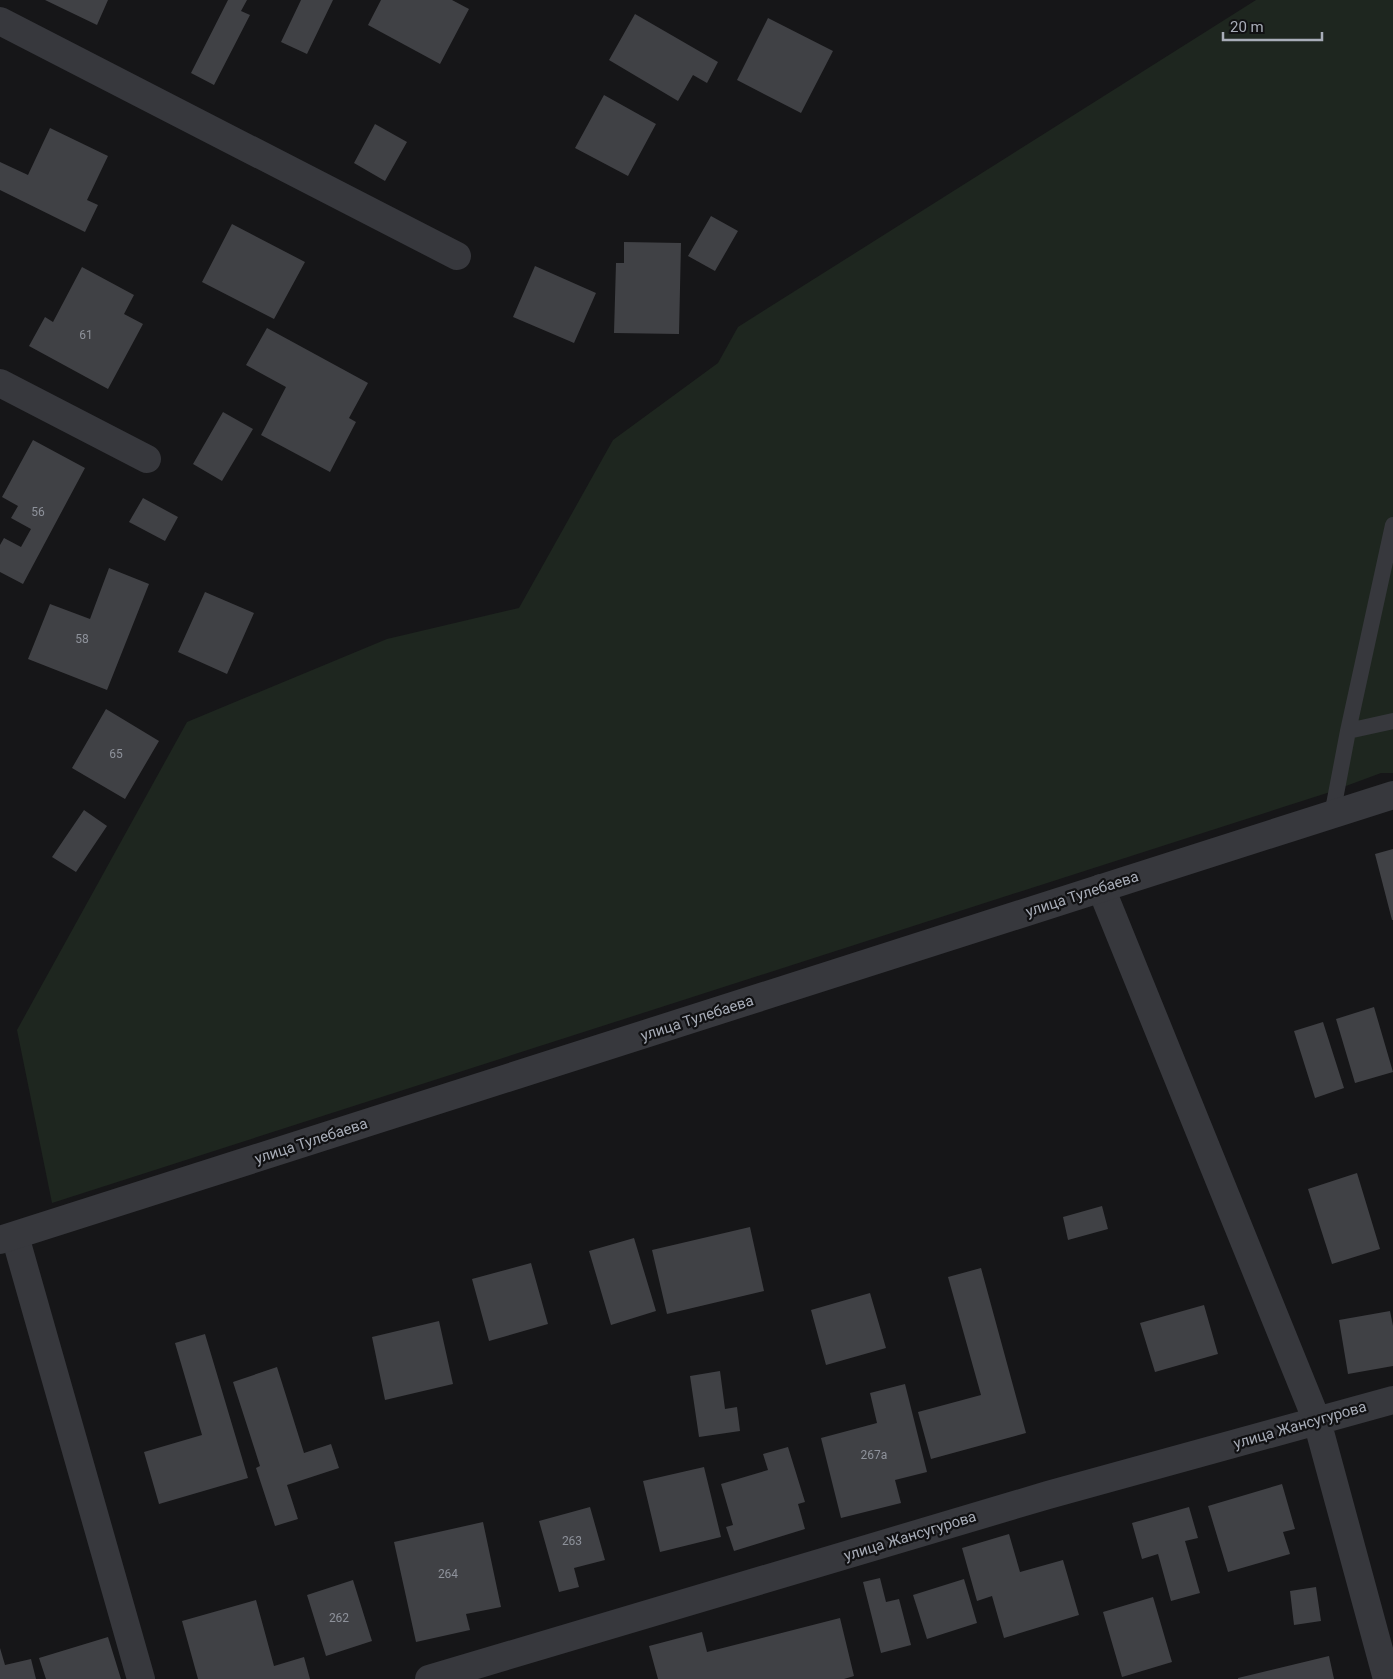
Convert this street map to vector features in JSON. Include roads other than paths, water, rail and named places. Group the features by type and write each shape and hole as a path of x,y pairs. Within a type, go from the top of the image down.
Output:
{"street":[{"path":"0,21 457,256"},
{"path":"0,382 147,459"},
{"name":"улица Тулебаева","path":"7,1238 1393,795"},
{"path":"1101,888 1317,1421 1387,1679"},
{"path":"7,1238 141,1679"},
{"name":"улица Жансугурова","path":"429,1679 1048,1495 1393,1400"}],"lane":[{"path":"1332,815 1348,731 1393,525"},
{"path":"1348,731 1393,721"}]}
